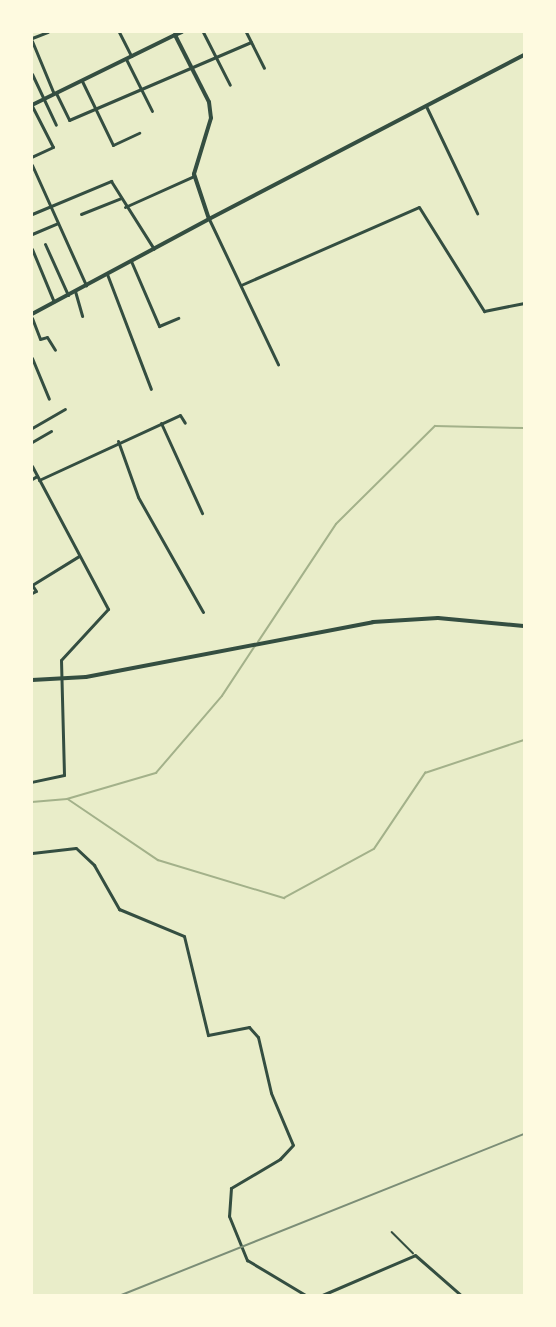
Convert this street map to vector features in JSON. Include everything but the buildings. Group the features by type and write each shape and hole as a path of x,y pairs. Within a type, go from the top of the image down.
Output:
{"main road":[{"path":"32,105 182,32"},
{"path":"175,35 192,67 211,118 195,176 209,219"},
{"path":"32,316 209,219 525,55"},
{"path":"32,680 63,681 226,649 406,619 525,626"}],"street":[{"path":"48,32 32,40 69,120 251,42"},
{"path":"119,32 131,56"},
{"path":"203,32 230,85"},
{"path":"246,32 264,68"},
{"path":"126,59 152,111"},
{"path":"32,74 56,125"},
{"path":"82,80 113,145 139,133"},
{"path":"32,105 53,147 32,157"},
{"path":"426,105 477,213"},
{"path":"32,165 86,285"},
{"path":"125,207 195,176"},
{"path":"32,214 111,181 125,207 154,249"},
{"path":"81,214 121,198"},
{"path":"241,285 419,207 484,311 525,303"},
{"path":"209,219 278,364"},
{"path":"32,234 58,223"},
{"path":"45,244 68,295"},
{"path":"32,249 54,302"},
{"path":"131,261 159,326 178,318"},
{"path":"107,274 151,389"},
{"path":"75,291 82,316"},
{"path":"32,316 40,339 47,337 55,350"},
{"path":"32,358 49,399"},
{"path":"32,426 65,410"},
{"path":"32,479 180,415 185,423"},
{"path":"161,423 202,513"},
{"path":"32,442 51,431"},
{"path":"118,441 138,497 203,612"},
{"path":"32,466 108,609 61,660 64,775 32,782"},
{"path":"32,593 36,591 32,585 80,556"},
{"path":"32,853 69,846 94,865 119,909 184,936 208,1035 249,1027 258,1037 271,1092 293,1144 279,1159 231,1188 229,1216 240,1250 254,1265 307,1296"},
{"path":"320,1296 415,1255 462,1296"}],"path":[{"path":"392,1232 415,1255"}],"waterway":[{"path":"258,642 336,524 435,426 524,428"},
{"path":"32,802 67,799 156,773 222,696 255,646"},
{"path":"68,799 158,860 284,898 374,849 425,773 524,740"}],"railway":[{"path":"119,1296 524,1134"}]}
